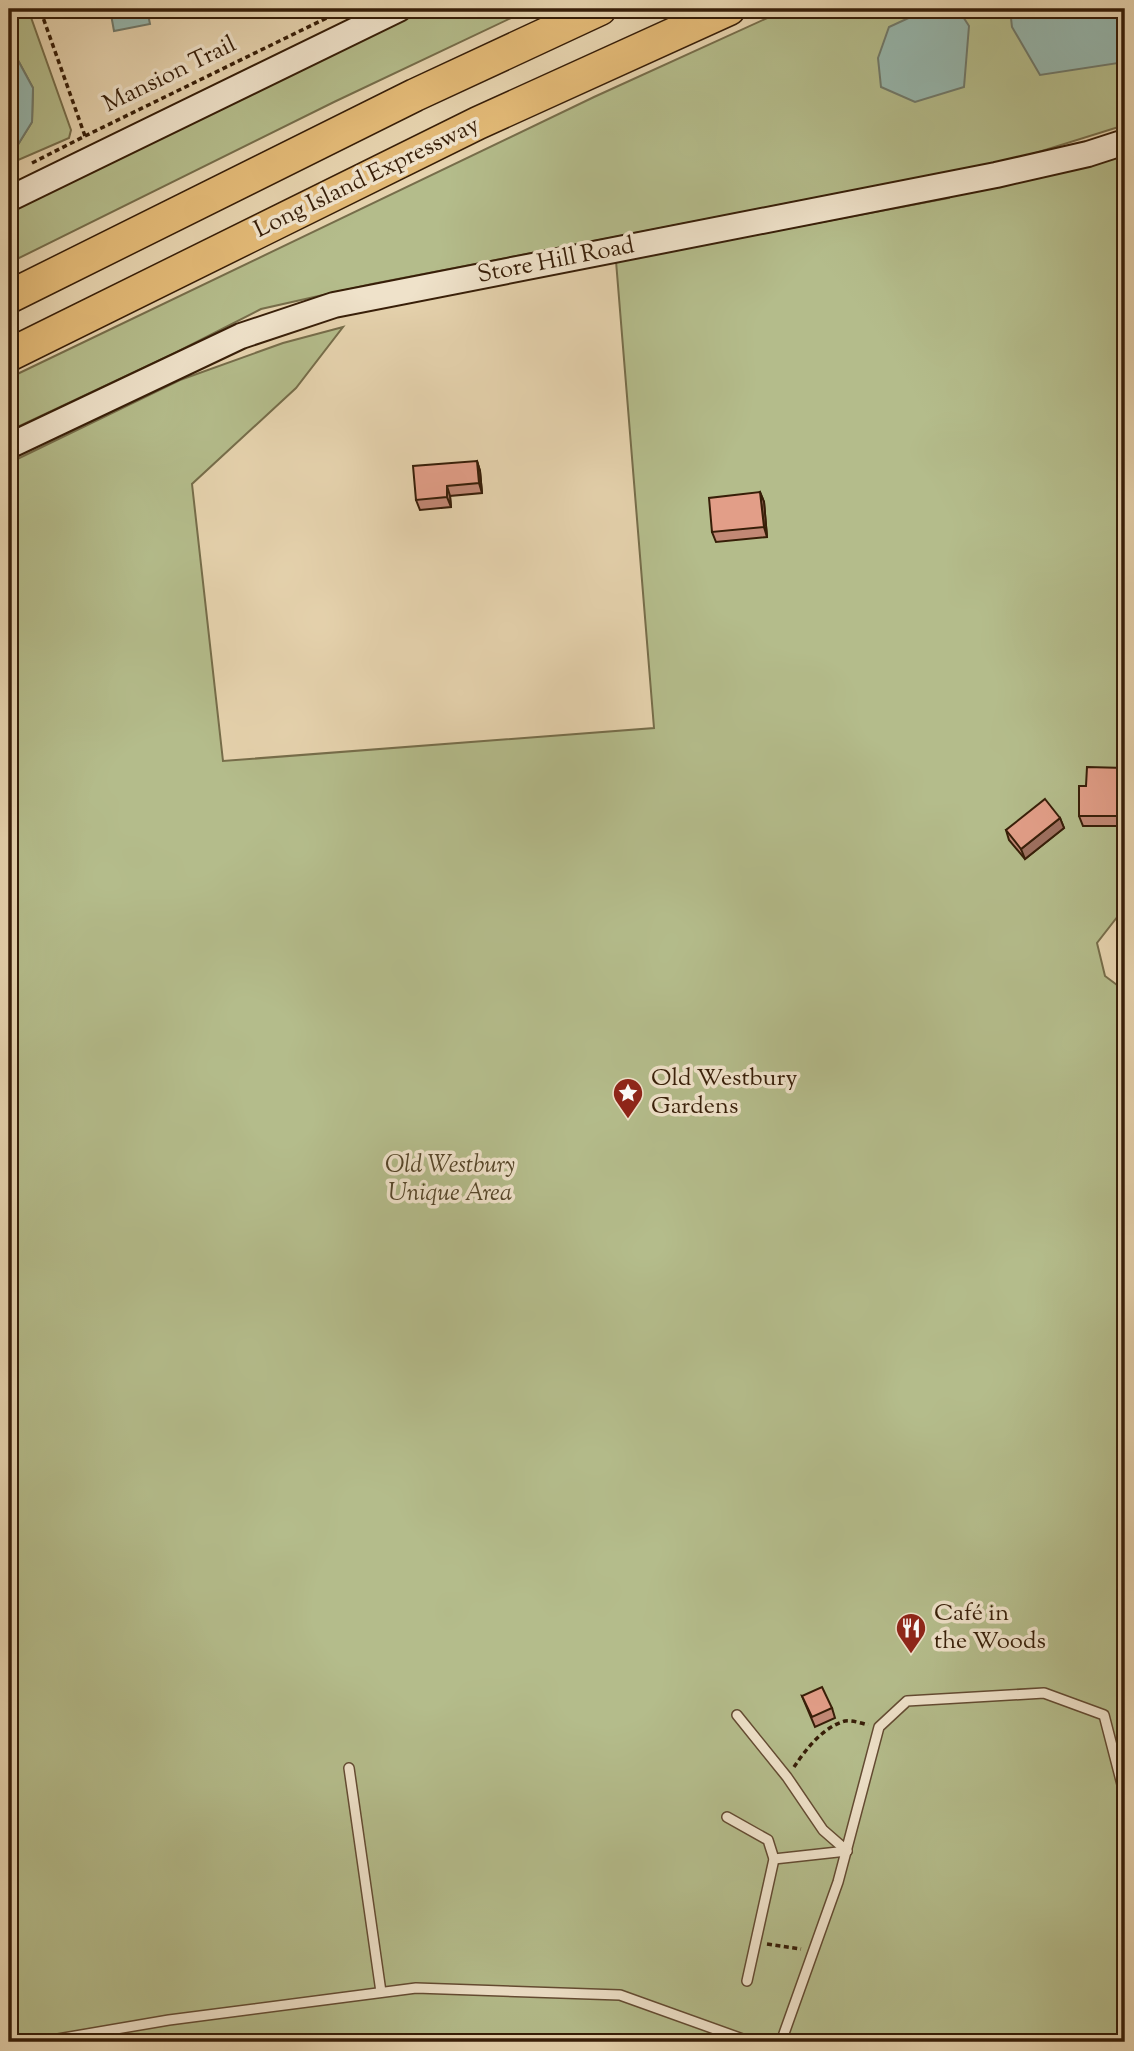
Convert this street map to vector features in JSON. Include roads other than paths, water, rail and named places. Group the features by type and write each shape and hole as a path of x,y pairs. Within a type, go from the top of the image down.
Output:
{"highway":[{"path":"9,297 415,95 600,9"},
{"name":"Long Island Expressway","path":"9,355 478,123 729,9"}],"main road":[{"path":"9,199 399,9"},
{"name":"Store Hill Road","path":"9,446 230,341 334,305 1021,170 1125,142"}],"lane":[{"path":"781,2042 847,1851 879,1727 907,1701 1044,1693 1104,1715 1125,1796"},
{"path":"737,1715 787,1777 823,1830 847,1851"},
{"path":"349,1768 381,1992"},
{"path":"727,1817 768,1840 774,1859 747,1980"},
{"path":"774,1859 847,1851"},
{"path":"40,2042 169,2020 416,1988 620,1995 751,2042"}],"water":[{"path":"110,9 147,9 150,24 114,31"},
{"path":"928,9 958,9 969,26 964,87 915,102 881,87 878,58 889,27"},
{"path":"1010,9 1125,9 1125,62 1040,75 1012,27"},
{"path":"9,49 14,53 33,88 32,122 9,159"}],"place":[{"name":"Old Westbury Gardens","path":"628,1120"},
{"name":"Café in the Woods","path":"911,1655"}],"park label":[{"name":"Old Westbury Unique Area","path":"450,1180"}]}
